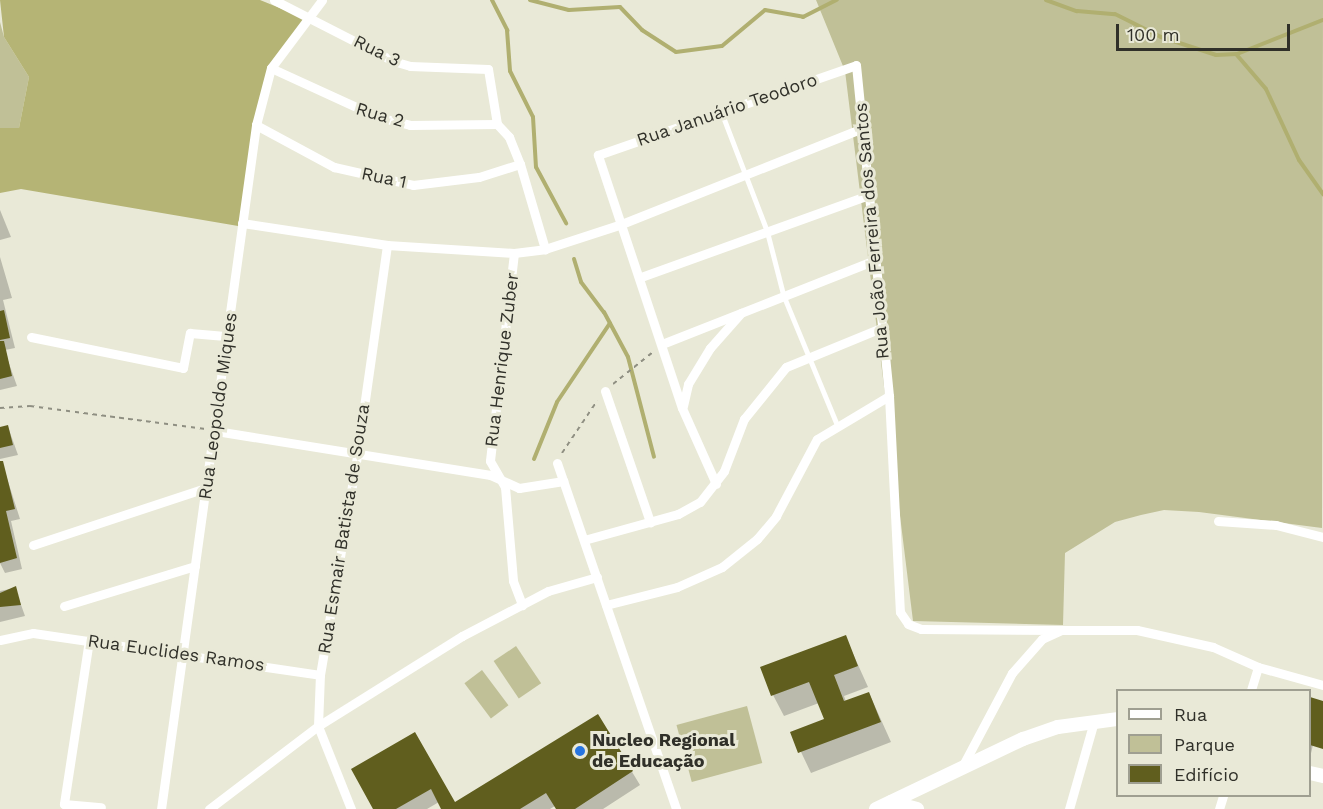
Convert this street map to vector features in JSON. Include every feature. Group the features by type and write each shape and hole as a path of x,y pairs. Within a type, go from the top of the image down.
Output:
{"main road":[{"path":"876,809 1023,739 1058,727 1116,719"},
{"path":"891,802 917,809"}],"street":[{"name":"Rua 3","path":"274,0 310,16 393,61 410,66 488,69 497,124"},
{"name":"Rua Leopoldo Miques","path":"160,809 216,431 256,125 271,68 322,0"},
{"name":"Rua Januário Teodoro","path":"619,225 598,155 856,65"},
{"name":"Rua João Ferreira dos Santos","path":"856,65 873,261 889,396 900,612 908,624 921,629 1061,630"},
{"name":"Rua 2","path":"271,68 378,117 410,125 497,124"},
{"path":"497,124 509,137 520,164 544,249"},
{"name":"Rua 1","path":"256,125 334,167 413,185 479,177 520,164"},
{"path":"242,223 387,245 514,253 544,249 619,225 744,173 863,128"},
{"path":"641,277 869,195"},
{"path":"619,225 641,277 682,408 716,484"},
{"name":"Rua Esmair Batista de Souza","path":"351,809 318,726 320,675 357,456 387,245"},
{"name":"Rua Henrique Zuber","path":"514,253 490,461 502,482 513,581 522,605"},
{"path":"662,344 745,309 873,261"},
{"path":"682,408 688,384 710,348 745,309"},
{"path":"584,540 650,522 700,502 716,484 744,419 766,388 786,367 880,328"},
{"path":"31,337 183,368 190,333 228,336"},
{"path":"605,391 650,522"},
{"path":"606,605 677,587 722,567 757,539 776,516 817,439 837,424 889,396"},
{"path":"216,431 357,456 490,475 519,488 563,481"},
{"path":"557,463 676,809"},
{"path":"33,545 208,487"},
{"path":"1218,521 1276,525 1323,537"},
{"path":"64,606 195,566"},
{"path":"209,809 318,726 462,636 549,591 597,577"},
{"path":"961,769 1012,673 1042,639 1061,630 1137,630 1213,647 1258,667 1323,686"},
{"name":"Rua Euclides Ramos","path":"0,640 33,633 320,675"},
{"path":"88,640 64,804 101,807"},
{"path":"1251,689 1258,667"},
{"path":"1069,809 1094,721"}],"lane":[{"path":"722,113 767,230 784,296 807,357 837,424"}],"path":[{"path":"0,408 30,406 216,431"}],"green space":[{"path":"816,0 1323,0 1322,528 1199,512 1164,510 1141,515 1115,522 1065,553 1063,625 913,621 845,71"},
{"path":"0,22 4,37 29,77 19,128 0,128"},
{"path":"516,646 541,683 519,698 494,661"},
{"path":"482,670 508,705 491,718 464,683"},
{"path":"747,706 762,763 692,782 676,725"}],"shaded area":[{"path":"0,0 260,0 307,19 270,68 244,227 21,189 0,193 0,128 19,128 29,77 4,37"}],"building":[{"path":"4,310 10,338 0,340 0,311"},
{"path":"0,341 4,341 12,376 0,379"},
{"path":"8,425 13,445 0,448 0,427"},
{"path":"0,461 3,461 15,509 6,511 17,558 0,563"},
{"path":"16,586 21,605 0,607 0,593"},
{"path":"846,635 858,666 834,675 844,701 869,692 881,722 798,753 790,732 824,719 809,682 771,696 760,667"},
{"path":"1311,697 1323,701 1323,749 1311,745"},
{"name":"Nucleo Regional de Educação","path":"598,714 633,771 575,809 556,809 546,793 520,809 441,809 431,789 396,809 373,809 351,769 415,732 455,802"}],"waterway":[{"path":"492,0 507,30 510,71 533,117 536,167 566,223"},
{"path":"530,0 569,10 620,7 642,30 676,52 722,46 765,10 803,17 837,0"},
{"path":"1046,0 1077,11 1115,14 1161,37 1216,55 1237,54 1323,20"},
{"path":"1236,54 1266,89 1299,160 1323,194"},
{"path":"574,259 581,282 604,312 628,357 654,457"},
{"path":"534,459 557,402 610,323"}],"place":[{"name":"Nucleo Regional de Educação","path":"580,751"}]}
